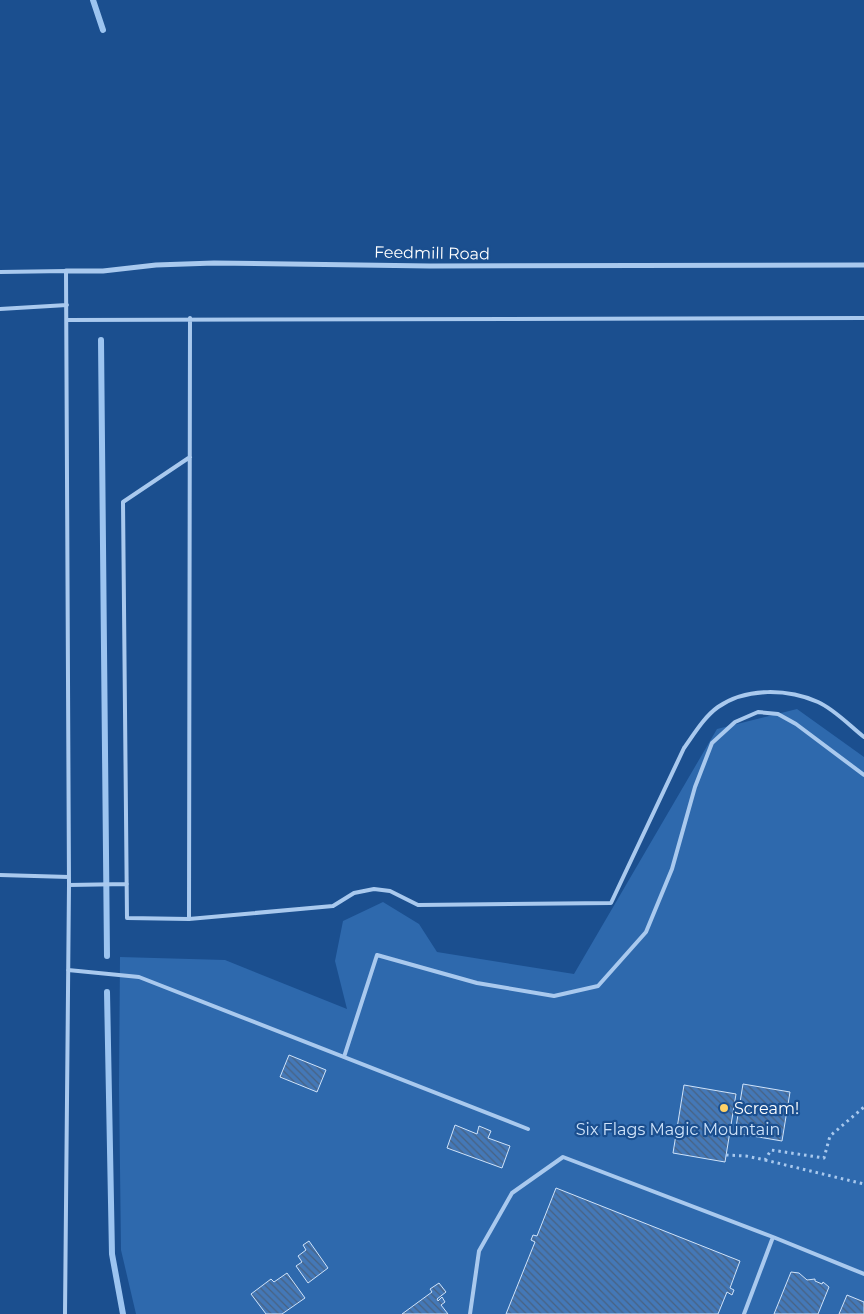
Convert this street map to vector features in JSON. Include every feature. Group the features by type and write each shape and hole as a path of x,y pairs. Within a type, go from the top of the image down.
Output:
{"street":[{"name":"Feedmill Road","path":"66,271 103,271 156,265 214,263 430,266 864,265"}],"lane":[{"name":"Feedmill Road","path":"0,272 66,271"},
{"path":"64,1314 69,885 66,271"},
{"path":"0,309 67,305"},
{"path":"67,320 120,318 864,318"},
{"path":"189,919 190,318"},
{"path":"190,458 123,502 127,918 189,919 333,906 354,894 374,889 390,891 418,905 611,903 684,748 698,727 718,707 740,696 766,691 793,694 820,703 864,737"},
{"path":"344,1057 377,954 477,983 554,996 598,986 646,932 672,869 695,787 712,743 735,722 758,712 778,714 796,724 864,775"},
{"path":"0,874 68,876"},
{"path":"69,885 127,884"},
{"path":"68,970 139,977 528,1129"},
{"path":"470,1314 479,1251 512,1192 563,1156 864,1274"},
{"path":"744,1314 773,1237"}],"path":[{"path":"766,1160 771,1150 824,1158 830,1136 864,1107"},
{"path":"726,1155 766,1160 864,1184"}],"green space":[{"name":"Six Flags Magic Mountain","path":"797,709 864,757 864,1314 136,1314 121,1250 120,957 225,960 347,1009 335,961 343,921 383,902 419,924 437,952 574,974 717,729"}],"building":[{"path":"289,1055 326,1070 317,1092 280,1077"},
{"path":"743,1084 790,1092 782,1141 735,1133"},
{"path":"684,1085 736,1094 725,1162 673,1153"},
{"path":"455,1125 477,1134 479,1126 491,1131 488,1138 510,1146 502,1168 447,1148"},
{"path":"556,1188 740,1261 730,1288 734,1290 732,1295 727,1292 718,1314 506,1314 535,1242 531,1240 533,1235 537,1236"},
{"path":"309,1241 328,1268 308,1283 296,1266 302,1262 298,1256 306,1250 303,1245"},
{"path":"791,1272 799,1273 807,1280 815,1279 815,1281 822,1284 823,1282 829,1287 818,1314 774,1314"},
{"path":"287,1273 305,1298 282,1314 266,1314 251,1294 271,1279 274,1282"},
{"path":"439,1283 446,1292 437,1299 438,1301 442,1297 445,1302 441,1305 448,1314 402,1314 432,1292 430,1289"},
{"path":"847,1295 864,1302 864,1314 839,1314"}],"waterway":[{"path":"93,0 103,30"},
{"path":"101,340 107,956"},
{"path":"107,992 112,1254 123,1314"}],"place":[{"name":"Scream!","path":"724,1108"}]}
